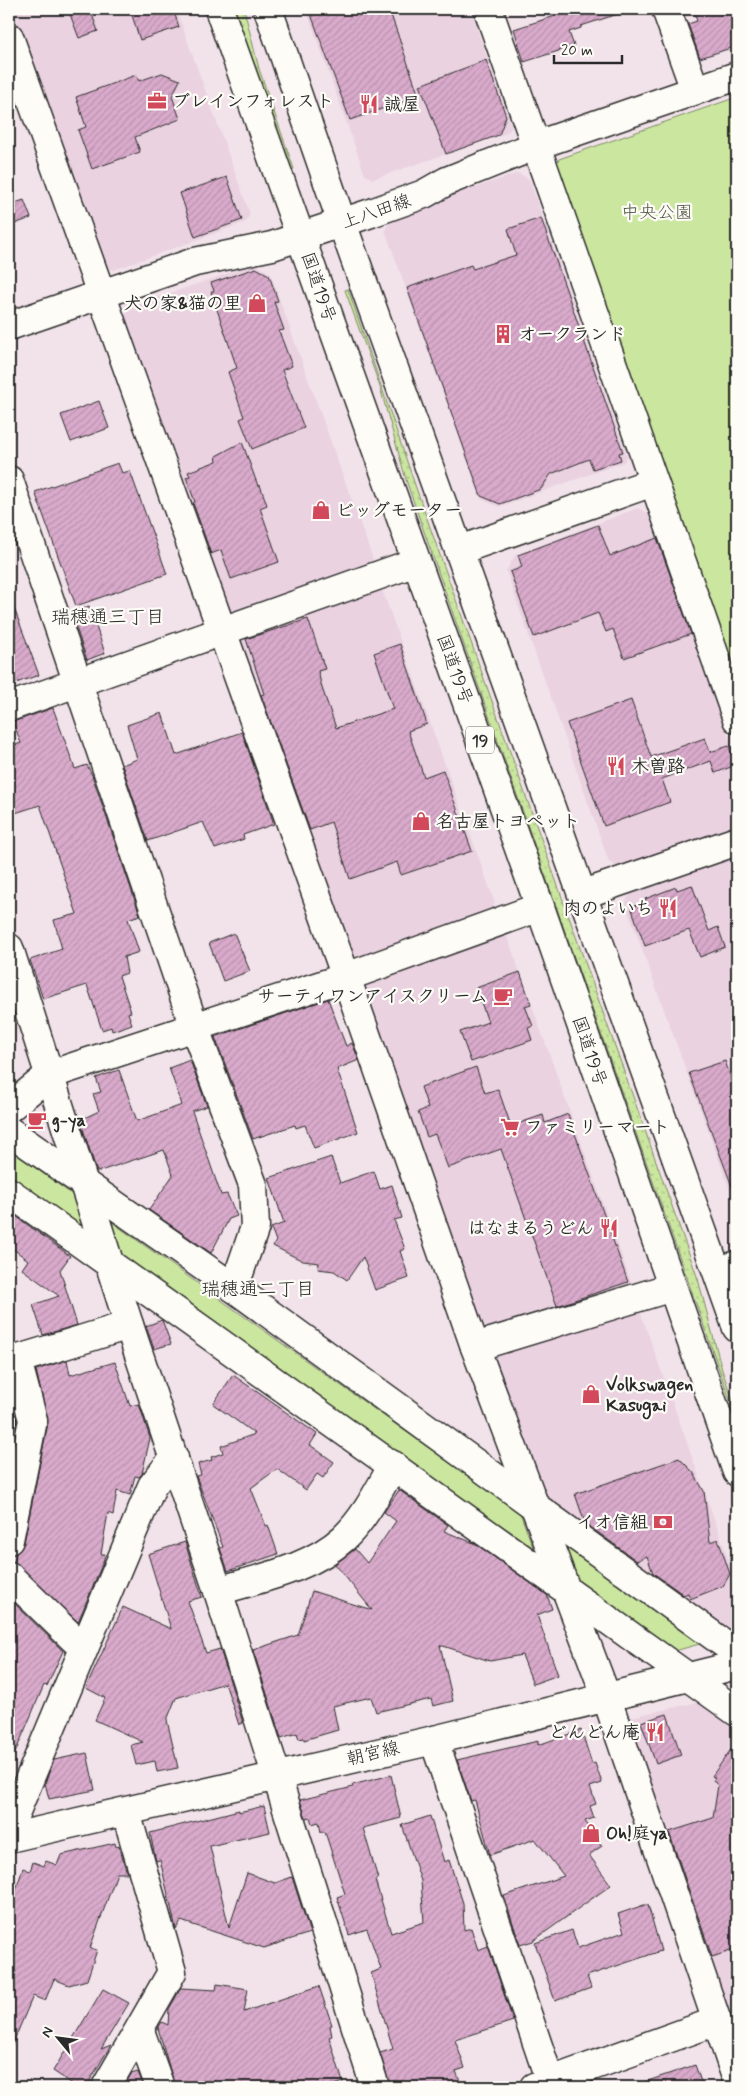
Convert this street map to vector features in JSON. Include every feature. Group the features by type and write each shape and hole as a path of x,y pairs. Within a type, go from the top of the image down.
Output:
{"main road":[{"name":"国道19号","path":"219,9 540,907 737,1472"},
{"path":"268,9 342,223 584,894 728,1268 737,1328"},
{"path":"488,9 737,719"},
{"path":"666,9 695,90"},
{"path":"9,37 100,295 223,630 475,1347 606,1696 737,2080"},
{"name":"上八田線","path":"9,326 195,262 272,246 342,223 424,194 447,181 537,145 737,76"},
{"path":"9,480 194,1026 253,1185 256,1227 234,1288"},
{"path":"460,550 653,482"},
{"path":"9,707 416,562"},
{"path":"584,894 737,841"},
{"path":"9,1108 50,1075 346,977 540,907"},
{"path":"9,948 218,1591 376,2087"},
{"path":"9,1131 234,1288 737,1652"},
{"path":"9,1192 737,1712"},
{"path":"475,1347 672,1287"},
{"path":"9,1540 33,1420 13,1361 130,1325"},
{"path":"9,1828 152,1486 174,1458"},
{"path":"218,1591 284,1571 318,1557 344,1537 372,1502 393,1465"},
{"path":"9,1576 83,1648"},
{"name":"朝宮線","path":"9,1838 434,1740 737,1665"},
{"path":"434,1740 545,2085 717,2021"},
{"path":"106,2087 140,2031 172,1972 126,1812"},
{"path":"140,2031 160,2087"}],"shaded area":[{"path":"13,9 176,9 250,214 246,222 114,270 106,267"},
{"path":"306,9 470,9 512,128 505,134 373,179 365,175"},
{"name":"オークランド","path":"518,173 529,179 627,456 624,462 499,507 481,499 385,230 394,215"},
{"path":"255,264 270,273 373,559 368,568 238,615 228,610 124,316 130,307"},
{"path":"638,508 649,514 737,760 737,827 620,868 609,862 506,571 515,555"},
{"path":"375,588 383,592 495,903 490,911 359,957 350,953 239,644 243,636"},
{"path":"737,856 737,1210 625,903 630,893"},
{"path":"507,936 631,1282 626,1291 493,1333 483,1327 363,992 368,982"},
{"path":"633,1311 641,1314 737,1583 737,1636 547,1502 496,1361 500,1351"},
{"path":"698,1702 707,1703 737,1725 737,2039 626,1727 631,1717"}],"green space":[{"path":"234,9 244,9 259,69 294,169 291,170"},
{"name":"中央公園","path":"737,97 737,679 555,167 559,159"},
{"path":"348,289 415,485 698,1279 722,1370 737,1412 737,1420 407,483 379,384 345,290"},
{"path":"9,1149 77,1198 89,1240 9,1183"},
{"path":"106,1218 520,1513 536,1555 119,1263"},
{"path":"560,1541 703,1643 671,1652 575,1586"}],"building":[{"path":"68,9 90,9 98,31 79,38"},
{"path":"130,9 173,9 179,27 140,40"},
{"path":"309,9 389,9 419,96 350,120"},
{"path":"577,9 621,9 621,13 581,26 581,28 569,32 574,46 524,62 514,29"},
{"path":"693,9 737,9 737,46 700,58 688,24 697,21"},
{"path":"486,60 506,116 499,135 446,154 420,85"},
{"path":"162,73 180,80 172,96 180,119 135,137 140,152 92,169 78,130 86,127 76,97 136,75 139,81"},
{"path":"227,177 242,220 195,237 180,193"},
{"path":"24,200 31,218 9,226 9,205"},
{"name":"オークランド","path":"541,218 623,452 619,453 621,460 593,469 589,459 551,474 541,489 500,504 481,496 407,288 471,265 473,269 516,255 508,229"},
{"path":"256,268 269,275 278,301 274,302 284,330 279,331 292,366 282,370 304,428 252,449 240,419 244,417 228,372 237,368 211,292 214,291 211,283"},
{"path":"99,401 109,428 71,442 61,415"},
{"path":"242,442 267,505 260,508 279,562 231,579 221,550 211,554 186,477 190,476 188,472 217,461 216,456"},
{"path":"118,463 122,473 130,471 167,574 76,606 35,492"},
{"path":"598,525 610,556 657,538 691,634 624,658 613,629 606,632 598,613 534,637 510,572 522,567 518,555"},
{"path":"9,600 11,600 39,675 13,684 9,675"},
{"path":"89,606 105,653 87,660 71,613"},
{"path":"308,619 325,669 318,671 336,728 393,709 374,653 400,644 427,724 408,731 424,777 443,770 472,851 401,875 397,862 350,879 331,822 310,830 261,695 264,694 246,639"},
{"path":"631,700 651,757 705,738 710,752 729,746 736,765 715,773 711,761 662,779 670,802 604,826 567,723"},
{"path":"53,708 75,769 87,765 92,775 140,915 128,919 139,952 124,957 127,973 119,976 131,1012 128,1013 132,1024 112,1031 111,1027 102,1030 87,985 43,999 30,960 62,949 54,920 77,914 40,805 9,815 9,747 21,743 13,722"},
{"path":"162,713 176,755 242,732 274,824 243,835 244,839 215,849 203,822 148,841 122,765 137,759 127,725"},
{"path":"692,885 709,931 718,927 725,947 700,957 689,930 645,946 631,907 646,902 645,899 676,887 677,890"},
{"path":"234,933 250,971 223,981 209,943"},
{"path":"520,972 531,1004 525,1006 533,1026 528,1028 532,1040 471,1062 460,1032 488,1022 476,988"},
{"path":"328,999 346,1046 352,1043 359,1060 337,1069 358,1132 314,1148 305,1125 296,1128 295,1125 253,1139 215,1037"},
{"path":"190,1060 207,1106 192,1111 221,1195 227,1194 237,1216 229,1219 211,1253 149,1210 173,1175 164,1150 97,1172 80,1120 99,1111 93,1094 101,1092 96,1078 119,1070 137,1121 182,1105 169,1068"},
{"path":"725,1061 737,1096 737,1193 735,1194 689,1073"},
{"path":"476,1067 485,1093 498,1089 511,1126 543,1115 545,1123 568,1114 628,1282 557,1306 501,1149 448,1168 435,1134 427,1137 418,1112 428,1108 421,1087"},
{"path":"331,1157 340,1183 374,1171 380,1189 392,1185 402,1218 394,1220 405,1249 400,1251 409,1278 375,1290 363,1257 347,1280 334,1271 318,1269 319,1263 303,1261 273,1246 276,1241 271,1228 284,1223 269,1178"},
{"path":"9,1211 70,1256 60,1270 77,1325 43,1335 33,1305 59,1296 22,1269 28,1260 9,1246"},
{"path":"162,1320 171,1344 154,1349 146,1326"},
{"path":"67,1360 70,1375 115,1362 130,1406 139,1404 150,1438 142,1474 139,1477 135,1476 130,1495 117,1491 113,1515 108,1513 101,1554 105,1554 103,1562 78,1622 14,1562 16,1554 24,1543 48,1423 36,1370"},
{"path":"233,1375 317,1434 310,1445 334,1462 323,1478 317,1474 306,1490 277,1469 251,1488 266,1526 268,1525 278,1554 228,1571 220,1548 223,1547 196,1476 201,1475 198,1464 212,1460 211,1457 223,1453 221,1446 255,1434 213,1404"},
{"path":"9,1390 17,1421 9,1462"},
{"path":"679,1458 693,1472 704,1491 710,1542 718,1539 730,1574 723,1586 690,1599 688,1593 684,1595 653,1573 647,1556 637,1561 585,1523 575,1494"},
{"path":"399,1490 448,1525 444,1531 476,1544 547,1595 552,1609 537,1615 558,1675 533,1684 522,1655 490,1661 440,1645 453,1701 433,1706 431,1699 376,1712 371,1697 333,1706 338,1730 304,1740 304,1738 299,1739 297,1733 281,1738 253,1650 298,1635 312,1591 372,1610 335,1564 355,1549 367,1563 396,1521 384,1512"},
{"path":"185,1542 202,1597 188,1601 206,1653 220,1649 243,1723 239,1725 225,1683 176,1698 167,1720 178,1768 157,1772 155,1761 136,1765 131,1745 143,1742 95,1720 105,1698 86,1688 123,1607 171,1629 148,1554"},
{"path":"9,1598 63,1651 47,1686 44,1685 9,1767"},
{"path":"667,1714 681,1755 656,1764 641,1722"},
{"path":"581,1730 592,1764 595,1763 602,1783 590,1787 596,1804 590,1806 594,1818 585,1821 602,1846 589,1855 611,1885 533,1941 520,1945 504,1896 564,1876 535,1839 490,1855 475,1800 471,1801 457,1760 538,1741 538,1745"},
{"path":"737,1741 737,1949 712,1957 669,1832 713,1818 718,1785 713,1781 715,1778 712,1776"},
{"path":"87,1753 95,1790 49,1799 45,1783 54,1760"},
{"path":"391,1775 401,1818 363,1828 378,1879 375,1880 391,1933 424,1922 421,1881 402,1825 430,1816 444,1862 449,1860 463,1903 464,1930 471,1928 478,1950 488,1946 513,2021 455,2040 465,2068 456,2071 462,2087 390,2087 380,2053 393,2049 371,1973 381,1969 367,1929 349,1935 337,1897 345,1894 325,1832 321,1832 319,1822 312,1824 310,1817 306,1818 300,1800 353,1787 352,1785"},
{"path":"264,1806 270,1832 210,1846 229,1928 247,1873 275,1883 292,1877 310,1933 264,1948 181,1921 176,1929 160,1860 156,1861 150,1833 239,1810 239,1812"},
{"path":"115,1843 116,1847 119,1846 127,1873 117,1873 90,1948 97,1950 87,1980 69,1985 54,1979 45,2001 33,1996 9,2052 9,1911 23,1868 30,1871 33,1862 44,1866 46,1861 57,1865 61,1855"},
{"path":"648,1905 661,1951 587,1976 591,1988 555,2001 535,1943 572,1930 578,1948 624,1932 618,1914"},
{"path":"217,1984 248,1989 244,2012 319,1986 332,2025 330,2026 332,2036 329,2037 343,2082 327,2087 175,2087 158,2028 162,2022 168,2025 169,2009 181,1988 216,1990"},
{"path":"103,1989 129,2003 101,2049 111,2045 86,2087 77,2087 53,2071"},
{"path":"695,2065 703,2087 639,2087 639,2084"},
{"path":"138,2072 144,2087 124,2087 131,2074"}],"place":[{"name":"ブレインフォレスト","path":"157,101"},
{"name":"誠屋","path":"369,104"},
{"name":"犬の家&猫の里","path":"257,303"},
{"name":"オークランド","path":"503,334"},
{"name":"ビッグモーター","path":"321,510"},
{"name":"木曽路","path":"616,766"},
{"name":"名古屋トヨペット","path":"421,821"},
{"name":"肉のよいち","path":"668,908"},
{"name":"サーティワンアイスクリーム","path":"503,996"},
{"name":"g-ya","path":"37,1120"},
{"name":"ファミリーマート","path":"510,1127"},
{"name":"はなまるうどん","path":"609,1228"},
{"name":"Volkswagen Kasugai","path":"591,1394"},
{"name":"イオ信組","path":"663,1522"},
{"name":"どんどん庵","path":"655,1732"},
{"name":"Oh!庭ya","path":"591,1833"}],"district":[{"name":"瑞穂通三丁目","path":"108,616"},
{"name":"瑞穂通二丁目","path":"258,1288"}]}
